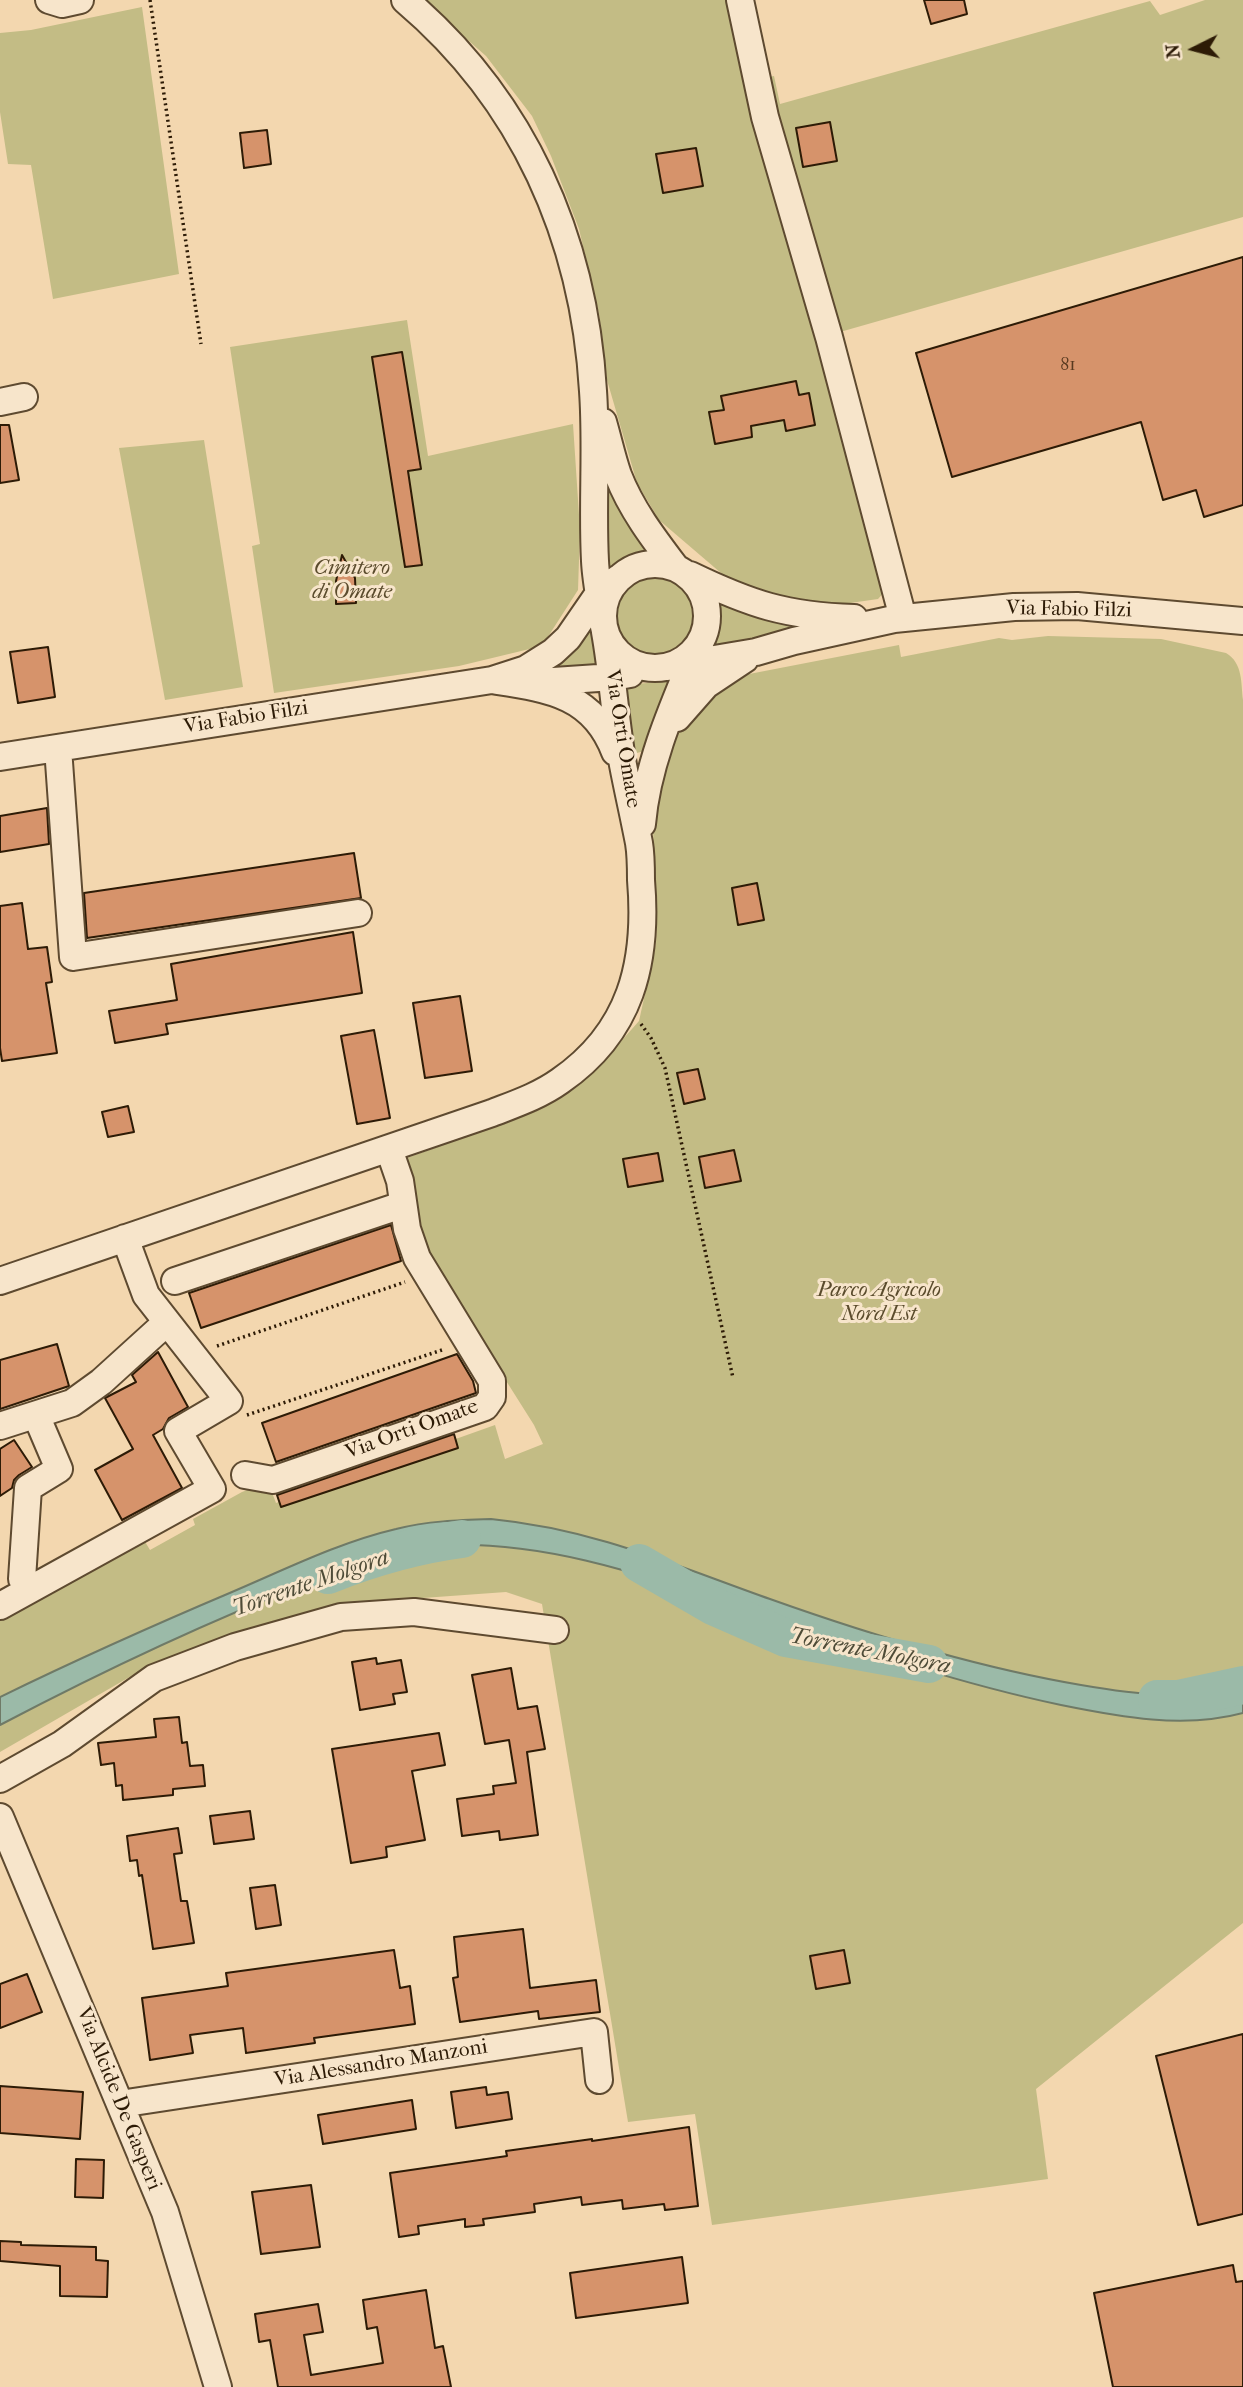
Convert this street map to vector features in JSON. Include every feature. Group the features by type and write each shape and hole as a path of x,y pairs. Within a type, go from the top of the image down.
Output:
{"street":[{"path":"49,0 62,4 80,0"},
{"path":"405,0 473,67 519,133 535,163 570,255 583,313 593,390 618,475 654,540 698,586 706,602 707,621 679,660 639,666 625,659 613,647 606,606 637,566 663,564 680,570"},
{"path":"740,0 765,117 829,337 899,619"},
{"name":"Via Orti Omate","path":"0,1281 492,1113 546,1090 571,1073 593,1053 623,1009 636,976 643,943 643,904 639,846 619,739 606,606 595,561 593,390"},
{"name":"Via Fabio Filzi","path":"680,570 744,599 784,612 825,617 899,619 1048,606 1120,609 1243,621"},
{"name":"Via Fabio Filzi","path":"503,682 553,652 606,606"},
{"name":"Via Fabio Filzi","path":"0,757 503,682 613,677 679,660 756,652 794,641 899,619"},
{"name":"Via Orti Omate","path":"660,743 676,719 706,685 756,652"},
{"name":"Via Orti Omate","path":"639,846 644,796 660,743 679,660"},
{"name":"Via Fabio Filzi","path":"503,682 559,694 576,701 592,713 609,737 628,788"},
{"path":"58,748 73,957 358,914"},
{"name":"Via Orti Omate","path":"245,1475 273,1480 485,1407 492,1397 492,1381 417,1258 402,1205 400,1181 389,1149"},
{"path":"175,1281 402,1205"},
{"path":"0,1606 212,1489 178,1431 229,1401 146,1295 125,1238"},
{"path":"0,1426 72,1403 101,1382 166,1323"},
{"path":"29,1590 22,1578 29,1488 59,1469 36,1415"},
{"path":"0,1779 62,1744 154,1678 235,1647 341,1617 414,1612 555,1630"},
{"name":"Via Alcide De Gasperi","path":"0,1817 167,2219 218,2387"},
{"name":"Via Alessandro Manzoni","path":"120,2104 594,2032 599,2080"}],"path":[{"path":"150,0 201,344"},
{"path":"623,1009 639,1021 651,1038 665,1069 733,1378"},
{"path":"192,1355 427,1274"},
{"path":"229,1401 248,1416 468,1341"}],"green space":[{"path":"422,0 748,0 760,79 774,76 780,104 1150,1 1160,15 1205,0 1243,0 1243,217 833,334 887,589 878,599 806,605 728,579 659,520 637,483 607,380 599,314 579,229 551,156 532,116 486,56"},
{"path":"142,7 179,274 53,299 31,165 8,164 0,112 0,33 31,30"},
{"name":"Cimitero di Omate","path":"407,320 428,456 573,424 580,530 578,590 542,646 459,666 274,693 252,546 260,544 230,347"},
{"path":"204,440 243,687 165,700 119,448"},
{"path":"604,482 608,483 649,553 602,578"},
{"path":"655,573 671,576 685,585 694,599 697,615 694,631 685,645 671,654 655,657 639,654 625,645 616,631 613,615 616,599 625,585 639,576"},
{"path":"713,599 790,624 789,635 706,648 714,625"},
{"path":"593,623 604,672 553,672 553,665"},
{"name":"Parco Agricolo Nord Est","path":"1048,636 1161,639 1226,653 1236,662 1241,680 1243,1923 1036,2089 1048,2179 712,2225 695,2114 628,2122 542,1604 506,1592 409,1599 296,1616 152,1664 0,1752 0,1608 138,1530 150,1550 195,1525 193,1519 242,1492 268,1482 276,1503 495,1425 505,1459 543,1444 534,1425 421,1246 407,1158 539,1110 568,1093 593,1073 639,1021 656,944 653,830 667,754 679,732 705,701 744,675 899,645 901,657 999,638 1012,640"},
{"path":"671,681 648,750 633,754 623,685"}],"water":[{"name":"Torrente Molgora","path":"491,1519 565,1531 599,1540 667,1561 846,1625 924,1649 1041,1678 1162,1695 1203,1693 1243,1684 1243,1713 1198,1720 1152,1720 1061,1705 912,1666 684,1589 600,1564 516,1548 473,1545 413,1548 383,1555 339,1571 192,1631 0,1725 0,1697 115,1643 313,1557 375,1534 408,1526"}],"building":[{"path":"924,0 964,0 967,14 931,24"},
{"path":"830,122 837,161 803,167 796,128"},
{"path":"267,130 271,164 244,168 240,133"},
{"path":"696,148 703,186 663,193 656,154"},
{"path":"1243,257 1243,505 1204,517 1196,490 1163,500 1141,422 952,477 916,353"},
{"path":"402,352 421,469 408,471 422,565 405,567 372,357"},
{"path":"796,381 799,395 809,393 815,425 786,431 784,420 751,426 752,437 715,444 709,412 724,410 721,396"},
{"path":"0,425 9,425 19,480 0,483"},
{"path":"342,555 355,578 356,603 336,604 336,581"},
{"path":"48,647 55,697 18,703 10,652"},
{"path":"47,808 49,844 0,852 0,816"},
{"path":"354,853 361,898 87,938 84,893"},
{"path":"757,883 764,920 738,925 732,888"},
{"path":"22,903 28,949 47,947 52,982 46,983 57,1053 2,1061 0,906"},
{"path":"353,932 362,993 166,1024 168,1034 115,1043 109,1011 177,1000 171,964"},
{"path":"460,996 472,1071 425,1078 413,1003"},
{"path":"374,1030 390,1118 357,1124 341,1036"},
{"path":"698,1069 705,1099 684,1104 677,1073"},
{"path":"128,1106 134,1132 108,1137 102,1112"},
{"path":"734,1150 741,1181 705,1188 699,1157"},
{"path":"658,1153 663,1181 628,1187 623,1159"},
{"path":"391,1225 401,1261 201,1328 189,1293"},
{"path":"57,1344 69,1386 0,1409 0,1360"},
{"path":"158,1352 188,1407 169,1418 163,1429 153,1435 182,1488 122,1520 95,1470 133,1449 105,1398 136,1382 132,1375"},
{"path":"457,1354 473,1381 476,1393 276,1462 262,1423"},
{"path":"454,1434 458,1448 281,1507 277,1495"},
{"path":"14,1440 32,1467 19,1475 12,1488 0,1496 0,1449"},
{"path":"376,1658 377,1664 401,1660 407,1692 393,1694 395,1704 360,1710 352,1662"},
{"path":"511,1668 518,1709 537,1706 545,1749 527,1752 538,1835 500,1840 499,1831 462,1836 457,1799 494,1794 493,1786 516,1783 509,1740 485,1744 472,1675"},
{"path":"179,1717 182,1743 187,1742 190,1766 203,1765 205,1786 173,1789 173,1795 123,1800 122,1785 116,1786 114,1763 101,1765 98,1743 156,1737 154,1719"},
{"path":"439,1733 445,1765 412,1771 425,1840 386,1847 387,1857 351,1863 332,1749"},
{"path":"250,1811 254,1839 214,1844 210,1816"},
{"path":"178,1828 182,1853 174,1854 181,1901 187,1901 194,1943 153,1949 142,1875 139,1876 137,1860 130,1861 127,1836"},
{"path":"275,1885 281,1925 256,1929 250,1888"},
{"path":"523,1929 530,1988 596,1980 600,2012 539,2019 538,2011 460,2022 453,1978 458,1977 454,1937"},
{"path":"394,1950 400,1988 410,1986 415,2024 314,2038 315,2043 246,2053 243,2028 190,2035 193,2053 150,2060 142,1998 228,1986 226,1973"},
{"path":"844,1950 850,1983 816,1989 810,1956"},
{"path":"27,1974 42,2012 0,2028 0,1984"},
{"path":"1243,2034 1243,2214 1198,2225 1156,2056"},
{"path":"0,2086 83,2092 80,2139 0,2133"},
{"path":"486,2087 487,2095 508,2092 512,2119 456,2128 451,2092"},
{"path":"412,2100 416,2129 323,2144 318,2115"},
{"path":"689,2127 698,2206 665,2210 664,2204 623,2209 622,2200 582,2205 581,2197 534,2204 535,2212 483,2219 484,2225 465,2227 465,2219 418,2226 419,2234 399,2237 390,2173 507,2156 506,2151"},
{"path":"76,2159 104,2160 103,2198 75,2197"},
{"path":"311,2185 320,2247 261,2254 252,2192"},
{"path":"0,2241 21,2242 21,2245 96,2247 96,2260 108,2261 107,2297 60,2296 60,2266 0,2261"},
{"path":"682,2257 688,2303 576,2318 570,2273"},
{"path":"1233,2265 1236,2282 1243,2281 1243,2387 1113,2387 1094,2293"},
{"path":"426,2290 435,2348 443,2346 451,2387 278,2387 270,2340 259,2342 255,2314 318,2304 323,2332 304,2335 311,2375 383,2363 377,2327 367,2329 363,2300"}],"waterway":[{"name":"Torrente Molgora","path":"328,1575 394,1553 462,1539"},
{"name":"Torrente Molgora","path":"639,1563 713,1606 786,1638 929,1664"},
{"name":"Torrente Molgora","path":"1157,1699 1178,1699 1243,1685"}]}
